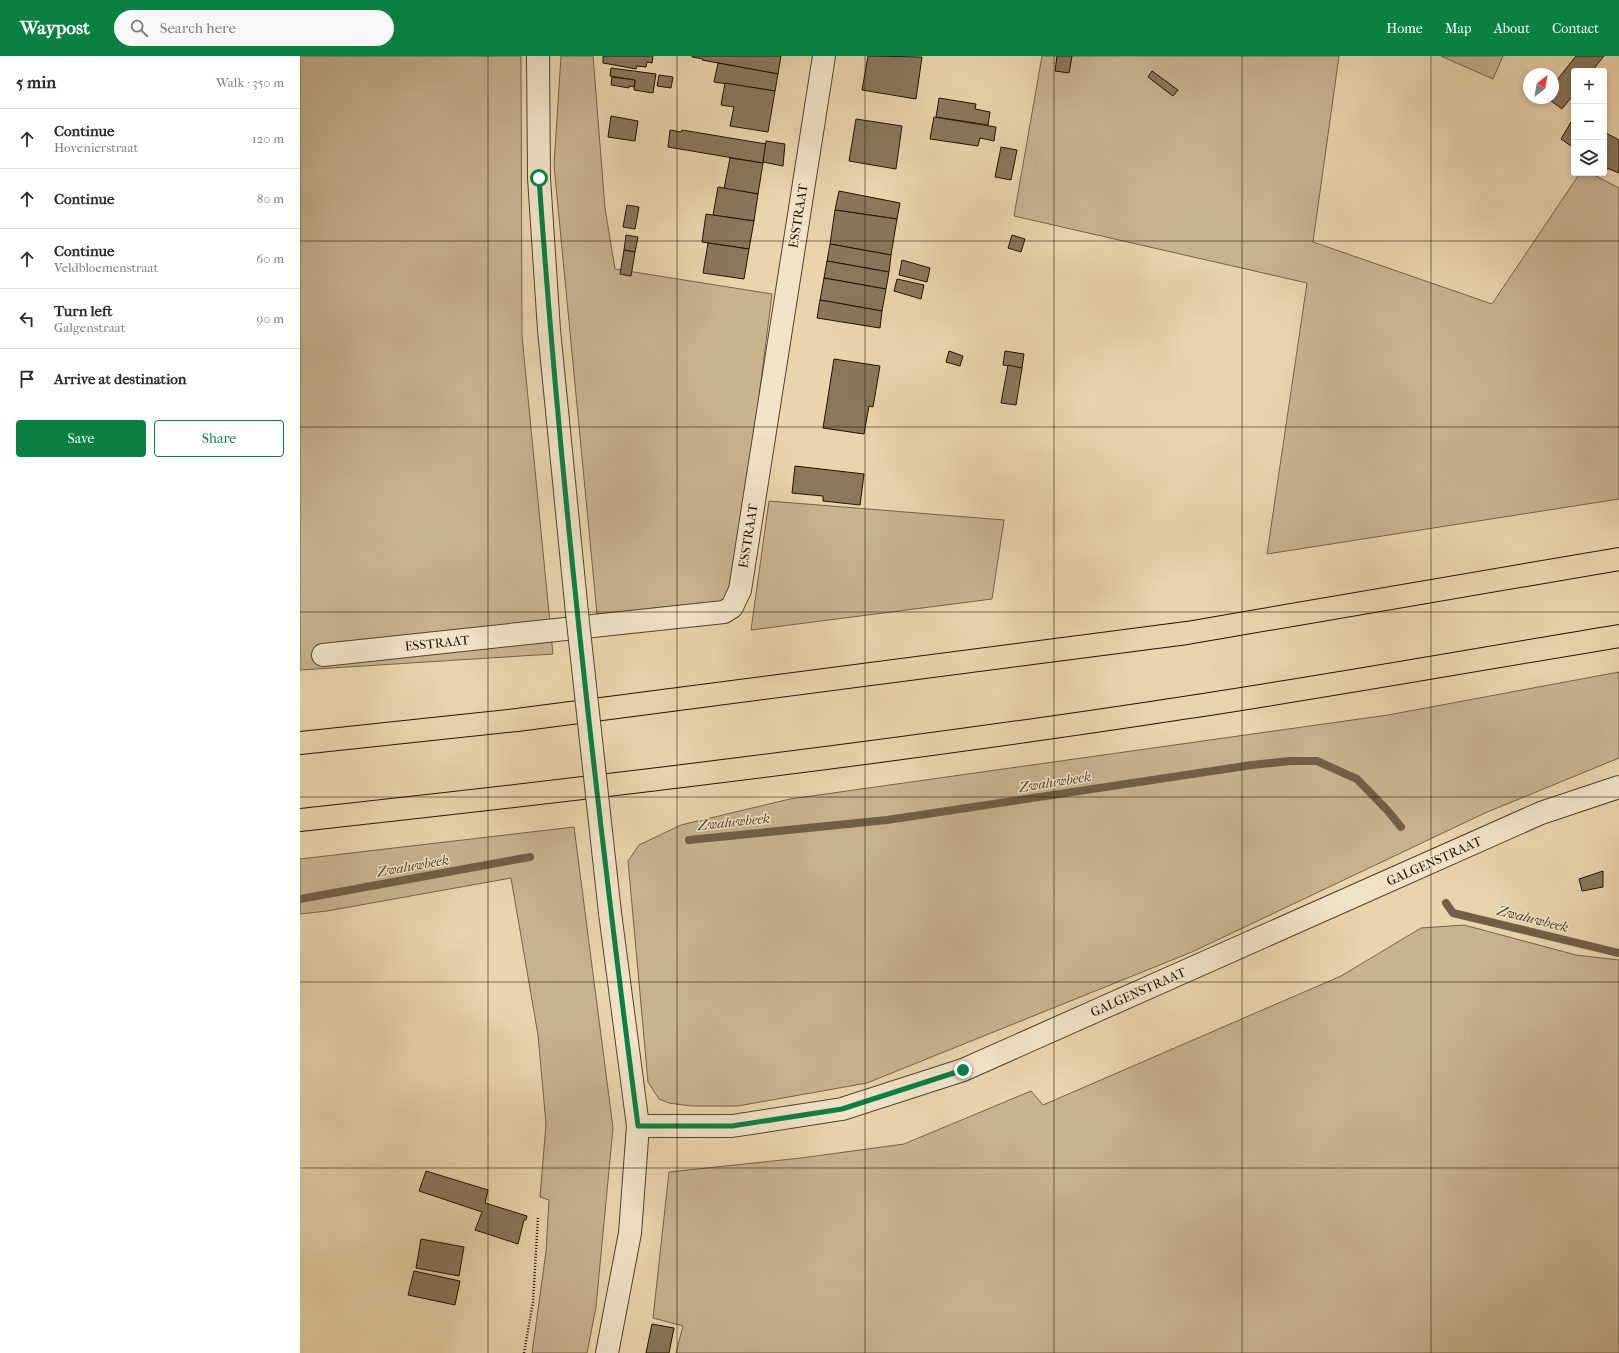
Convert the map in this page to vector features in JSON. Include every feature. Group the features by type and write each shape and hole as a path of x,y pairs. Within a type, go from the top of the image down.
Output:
{"highway":[{"path":"300,743 517,720 1179,634 1619,560"},
{"path":"300,820 532,795 930,744 1191,707 1619,636"}],"street":[{"path":"538,56 539,178 548,315 577,613 610,913 638,1126 630,1233 608,1353"},
{"name":"ESSTRAAT","path":"323,656 724,612 732,607 740,590 824,56"},
{"name":"GALGENSTRAAT","path":"638,1126 732,1126 842,1109 963,1070 1541,813 1619,787"}],"path":[{"path":"524,1353 533,1302 538,1217"}],"shaded area":[{"path":"300,56 521,56 522,336 553,654 300,670"},
{"path":"561,56 593,56 605,208 615,269 772,294 734,596 729,603 597,614 554,165"},
{"path":"1042,56 1339,56 1313,242 1492,304 1578,176 1596,176 1619,188 1619,499 1267,554 1307,283 1014,216"},
{"path":"1441,56 1503,56 1493,79"},
{"path":"769,501 1004,520 992,599 751,630"},
{"path":"1619,672 1619,758 1485,813 1192,952 867,1083 738,1106 691,1106 669,1103 659,1099 648,1082 628,861 639,845 681,825 790,799 1388,715"},
{"path":"574,827 613,1128 596,1307 587,1353 532,1353 546,1252 549,1200 540,1197 546,1124 538,1035 511,878 327,911 300,914 300,859"},
{"path":"1464,925 1576,955 1619,960 1619,1353 676,1353 683,1326 653,1318 669,1172 801,1158 904,1144 1031,1091 1043,1105 1341,976 1421,928"}],"building":[{"path":"603,56 653,56 652,63 647,62 646,67 637,66 636,69 603,63"},
{"path":"692,56 781,56 778,74 702,60 703,59"},
{"path":"868,56 922,57 916,99 862,90"},
{"path":"1057,56 1072,56 1069,73 1055,71"},
{"path":"1576,56 1604,56 1594,68 1571,68 1571,98 1562,109 1555,104 1559,104 1559,77"},
{"path":"718,63 778,74 775,91 714,82"},
{"path":"611,68 656,74 653,93 634,90 635,80 610,76"},
{"path":"1152,71 1178,90 1173,96 1148,77"},
{"path":"659,75 673,77 671,88 657,86"},
{"path":"612,77 635,80 634,87 629,86 629,88 611,85"},
{"path":"725,83 775,91 768,132 730,126 734,107 721,105"},
{"path":"939,98 976,104 975,109 990,112 988,125 936,117"},
{"path":"611,116 638,121 635,141 608,137"},
{"path":"934,117 996,127 994,141 980,138 978,146 930,139"},
{"path":"856,119 902,126 896,169 849,161"},
{"path":"1571,122 1571,146 1561,139"},
{"path":"670,130 681,132 682,130 766,144 763,163 668,147"},
{"path":"1607,134 1619,140 1619,173 1607,168"},
{"path":"766,141 785,144 783,166 763,162"},
{"path":"1001,147 1017,150 1011,180 995,177"},
{"path":"730,158 763,163 758,194 724,189"},
{"path":"718,187 758,194 754,221 713,215"},
{"path":"839,191 900,203 897,219 835,210"},
{"path":"627,205 639,207 635,229 623,227"},
{"path":"835,210 897,219 891,255 830,244"},
{"path":"706,214 754,221 749,249 702,242"},
{"path":"626,235 638,237 635,252 624,250"},
{"path":"1012,235 1025,239 1021,252 1008,248"},
{"path":"708,243 749,249 744,279 703,273"},
{"path":"830,244 891,255 889,272 827,261"},
{"path":"624,250 635,252 631,276 620,274"},
{"path":"902,260 930,268 927,282 899,275"},
{"path":"827,261 889,272 886,289 824,278"},
{"path":"824,278 886,289 882,311 820,300"},
{"path":"897,279 924,285 921,299 894,291"},
{"path":"820,300 882,311 880,328 817,318"},
{"path":"949,351 963,356 960,366 946,362"},
{"path":"1005,351 1024,354 1022,368 1003,365"},
{"path":"834,359 880,366 873,407 869,406 864,434 823,428"},
{"path":"1008,365 1022,368 1016,405 1001,403"},
{"path":"795,466 864,474 860,505 823,501 823,496 792,493"},
{"path":"1603,871 1603,887 1582,891 1579,879"},
{"path":"426,1171 488,1190 485,1203 527,1216 526,1220 524,1220 518,1244 475,1230 482,1212 419,1191"},
{"path":"421,1239 464,1247 459,1276 416,1268"},
{"path":"414,1271 460,1281 455,1305 408,1295"},
{"path":"652,1324 674,1328 669,1353 646,1353"}],"waterway":[{"name":"Zwaluwbeek","path":"689,840 887,820 1252,765 1290,761 1317,761 1357,779 1388,811 1401,827"},
{"name":"Zwaluwbeek","path":"300,899 530,857"},
{"name":"Zwaluwbeek","path":"1446,903 1453,913 1619,953"}],"route":[{"path":"539,178 549,330 577,613 610,913 638,1126 732,1126 842,1109 963,1070"}]}
